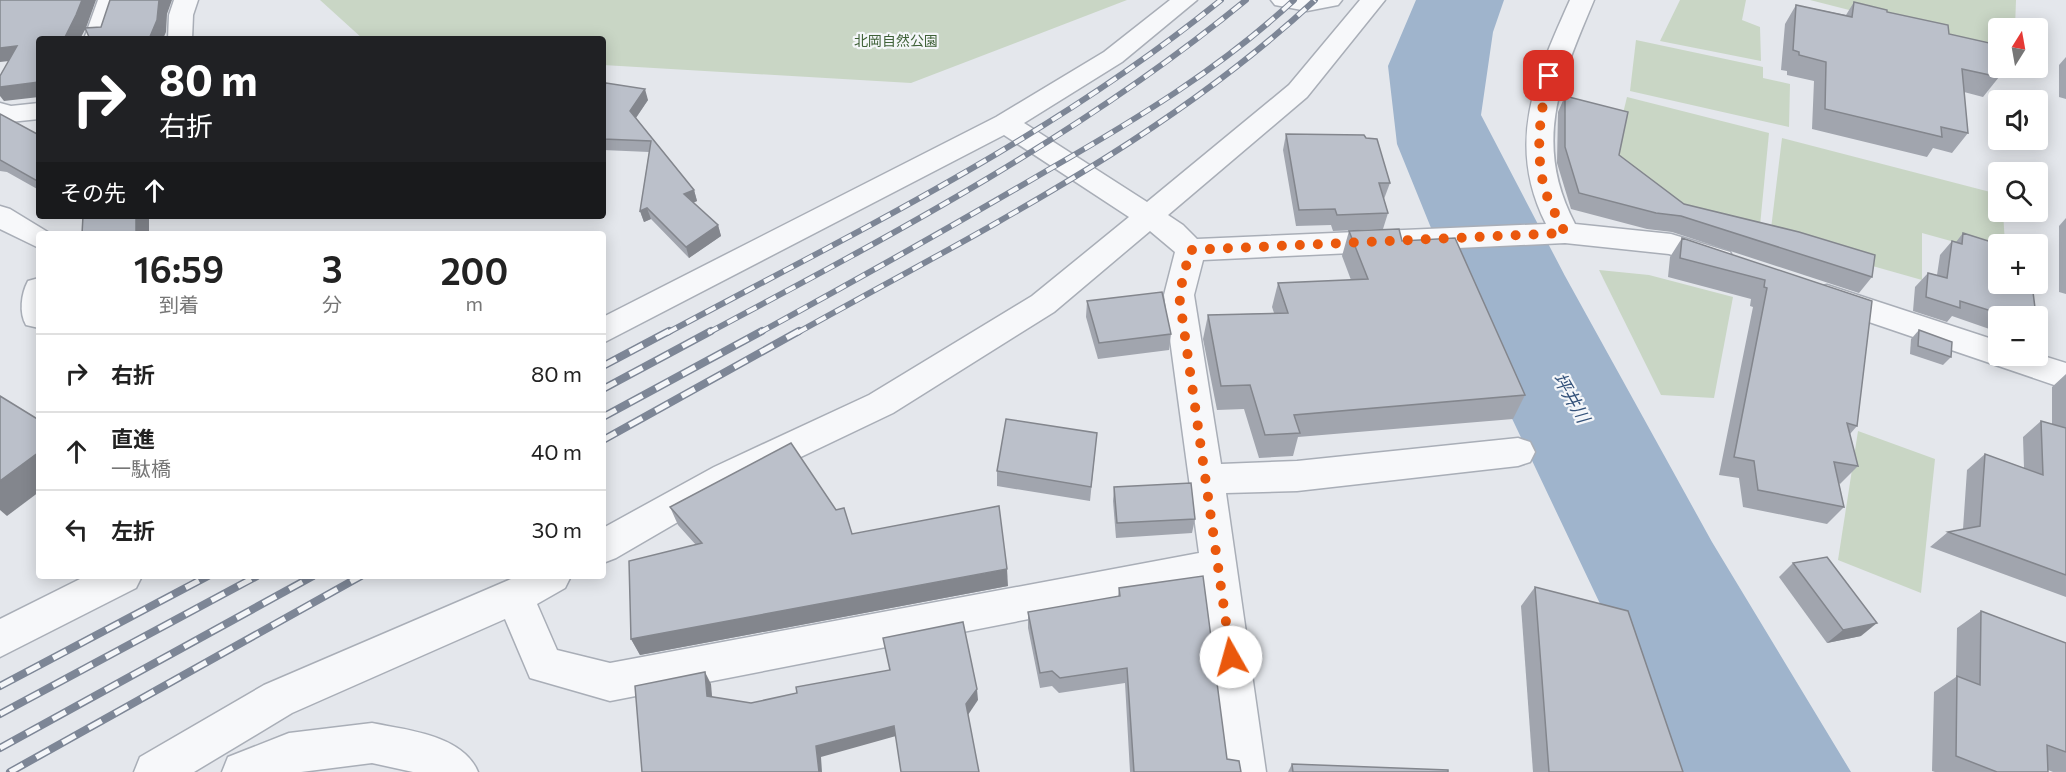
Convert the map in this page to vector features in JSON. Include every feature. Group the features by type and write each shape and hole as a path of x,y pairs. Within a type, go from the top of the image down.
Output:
{"street":[{"path":"97,36 111,0"},
{"path":"180,36 181,15 186,0"},
{"path":"606,329 1005,123 1113,57 1185,0"},
{"path":"1283,0 1307,4 1330,0"},
{"path":"606,545 726,477 880,404 1043,304 1147,215 1298,92 1373,0"},
{"path":"1565,233 1544,188 1538,141 1541,111 1549,76 1582,0"},
{"path":"3,116 36,111"},
{"path":"1005,123 1173,232 1190,250 1565,233 1671,244 1750,270"},
{"path":"0,216 36,236"},
{"path":"1190,250 1179,295 1219,565 1245,772"},
{"path":"1795,285 1988,350"},
{"path":"2036,366 2066,376"},
{"path":"1205,479 1297,476 1518,452"},
{"path":"515,597 544,665 610,682 1219,565"},
{"path":"0,639 117,579"},
{"path":"155,772 278,699 515,597 547,579"},
{"path":"243,772 289,753 372,743 425,754 457,772"}],"green space":[{"name":"北岡自然公園","path":"320,0 1127,0 911,83 606,65 606,36 360,36"},
{"path":"1680,0 1746,0 1742,20 1760,27 1761,61 1660,41"},
{"path":"1810,0 2016,0 2015,18 1988,18 1988,45"},
{"path":"1636,40 1763,67 1763,78 1790,84 1789,127 1630,91"},
{"path":"1627,97 1769,133 1759,236 1681,214 1610,167"},
{"path":"1782,138 1988,191 1988,222 2004,222 2004,234 1988,234 1988,251 1922,233 1922,280 1770,237"},
{"path":"1599,270 1649,275 1733,297 1714,398 1661,395"},
{"path":"1858,431 1935,459 1921,593 1838,560"}],"water":[{"name":"坪井川","path":"1416,0 1504,0 1493,32 1481,115 1565,276 1712,542 1851,772 1680,772 1487,366 1397,144 1388,66"}],"building":[{"path":"0,0 82,0 66,36 36,36 36,82 0,87 0,76 17,46 0,48"},
{"path":"110,0 159,0 157,20 150,36 89,36 85,28 101,27"},
{"path":"1854,2 1887,10 1887,12 1948,25 1949,34 1988,43 1988,75 1962,69 1968,133 1941,127 1942,137 1825,109 1826,62 1799,55 1799,52 1793,50 1796,5 1852,17"},
{"path":"606,83 645,89 630,111 694,190 684,194 718,225 686,247 647,208 640,211 651,141 606,139"},
{"path":"1565,96 1628,112 1619,155 1684,204 1799,232 1875,255 1872,277 1681,216 1656,213 1579,193 1565,147"},
{"path":"0,114 36,133 36,180 0,160"},
{"path":"1286,134 1364,135 1366,138 1377,139 1390,183 1379,183 1388,213 1337,215 1335,209 1299,210"},
{"path":"83,219 136,219 136,231 82,231"},
{"path":"1399,229 1402,241 1455,238 1525,395 1294,415 1300,433 1265,435 1250,385 1221,386 1208,315 1288,313 1278,283 1368,279 1349,231"},
{"path":"1963,233 1988,241 1988,294 2033,294 2035,306 1988,306 1988,310 1960,301 1960,308 1926,297 1928,273 1947,278 1952,241 1962,244"},
{"path":"1682,238 1872,301 1857,426 1847,423 1858,466 1834,462 1844,507 1758,490 1754,461 1734,457 1767,288 1764,287 1765,280 1680,258"},
{"path":"1162,292 1171,334 1099,343 1087,301"},
{"path":"1919,330 1952,342 1951,357 1918,346"},
{"path":"0,396 36,418 36,454 0,481"},
{"path":"1006,419 1097,433 1091,487 997,471"},
{"path":"2041,421 2066,428 2066,575 1948,532 1980,526 1985,454 2043,475"},
{"path":"791,443 836,510 844,508 852,534 999,506 1007,569 631,639 629,561 702,543 670,507"},
{"path":"1191,483 1195,519 1117,523 1114,487"},
{"path":"1827,557 1877,623 1843,630 1793,563"},
{"path":"1203,576 1227,759 1239,761 1241,772 1134,772 1127,668 1060,678 1052,671 1040,673 1028,612 1120,596 1119,588"},
{"path":"1535,587 1628,611 1683,772 1549,772"},
{"path":"1981,611 2066,643 2066,752 2047,745 2048,772 1997,772 1956,756 1957,676 1980,685"},
{"path":"963,622 977,689 966,704 979,772 901,772 894,726 816,746 819,772 642,772 635,686 705,672 707,696 751,703 797,693 796,687 890,670 883,638"},
{"path":"1292,764 1448,770 1448,772 1293,772"}],"railway":[{"path":"667,333 881,219 1022,138 1091,95 1157,49 1221,0"},
{"path":"708,333 986,180 1119,95 1184,49 1246,0"},
{"path":"759,333 976,212 1145,112 1237,49 1294,0"},
{"path":"797,333 1000,221 1132,141 1257,51 1315,0"},
{"path":"606,364 669,331"},
{"path":"606,387 711,331"},
{"path":"606,415 762,331"},
{"path":"606,438 799,331"},
{"path":"0,686 202,579"},
{"path":"0,714 251,579"},
{"path":"0,748 308,579"},
{"path":"10,772 356,579"}],"route":[{"path":"1231,657 1179,295 1190,250 1565,233 1544,188 1538,141 1541,111 1549,76"}]}
